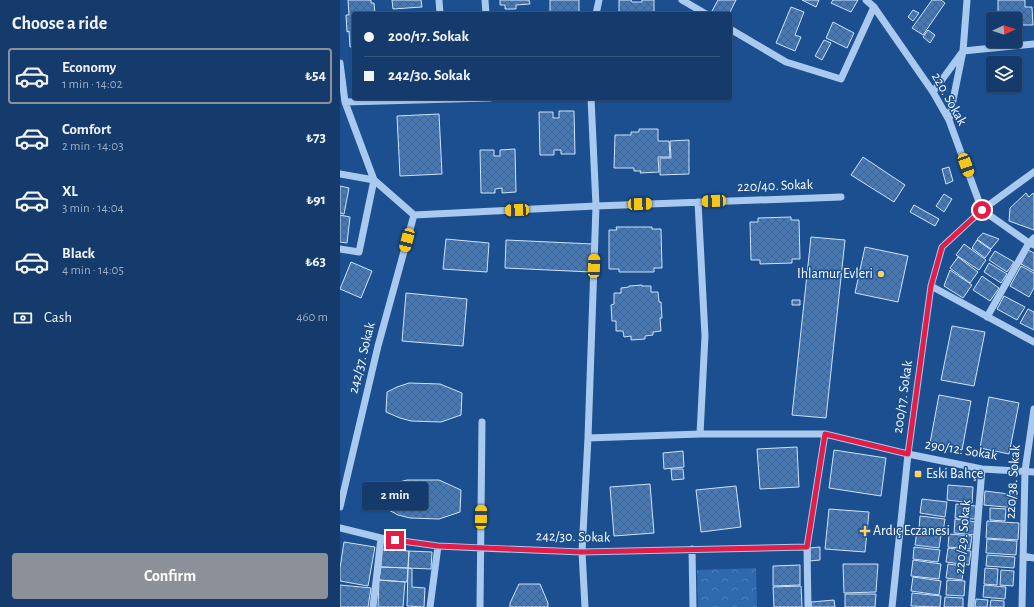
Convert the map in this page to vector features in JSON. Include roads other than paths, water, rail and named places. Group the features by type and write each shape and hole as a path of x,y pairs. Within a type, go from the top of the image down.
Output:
{"street":[{"path":"439,0 440,12"},
{"path":"485,0 486,12"},
{"path":"596,12 599,0"},
{"path":"682,0 703,12"},
{"name":"220. Sokak","path":"866,0 874,7 932,92 949,120 982,210"},
{"path":"949,120 963,51 967,0"},
{"path":"732,30 786,62 841,79 874,7"},
{"path":"932,92 963,51 1034,44"},
{"path":"340,63 345,102 374,180 414,215"},
{"path":"345,102 412,100"},
{"path":"585,607 582,552 588,438 596,206 591,100"},
{"name":"200/17. Sokak","path":"892,607 908,454 931,286 942,247 982,210 1034,172"},
{"path":"340,174 374,180"},
{"path":"340,249 359,252 374,180"},
{"name":"220/40. Sokak","path":"414,215 841,196"},
{"path":"698,202 705,336 700,434"},
{"path":"982,210 1032,242 987,317"},
{"name":"242/37. Sokak","path":"340,507 378,346 414,215"},
{"path":"931,286 1034,342"},
{"name":"220/38. Sokak","path":"1022,607 1025,471 1034,410"},
{"path":"480,607 482,422"},
{"name":"290/12. Sokak","path":"588,438 700,434 825,434 908,454 982,469 1034,472"},
{"path":"808,607 807,547 825,434"},
{"name":"220/29. Sokak","path":"970,607 982,469"},
{"name":"242/30. Sokak","path":"340,528 381,538 438,546 481,548 582,552 807,547"},
{"path":"373,607 381,538"},
{"path":"430,607 438,546"},
{"path":"692,549 693,607"},
{"path":"1023,556 1034,558"}],"place":[{"name":"Ihlamur Evleri","path":"881,274"},
{"name":"Eski Bahçe","path":"918,474"},
{"name":"Ardıç Eczanesi","path":"865,531"}]}
